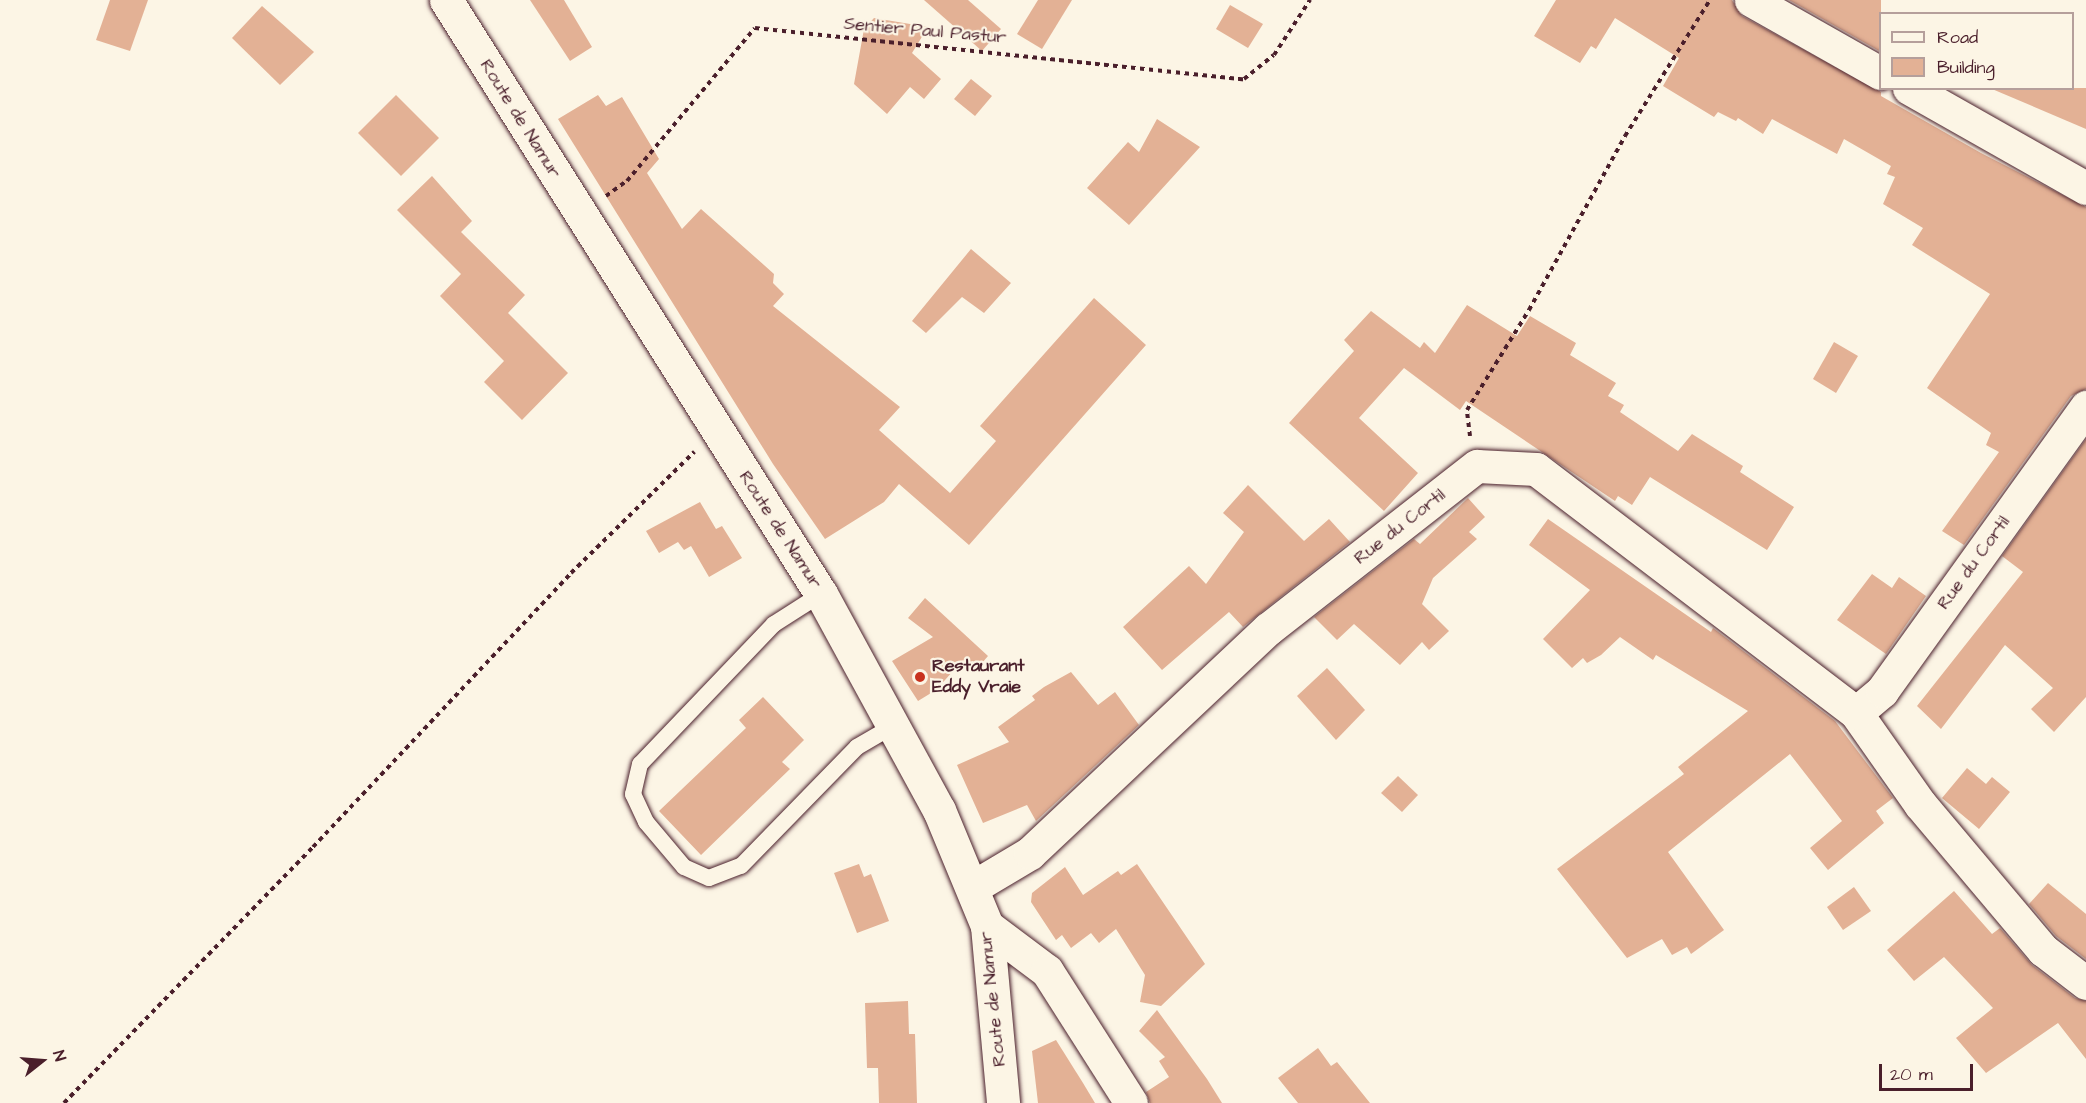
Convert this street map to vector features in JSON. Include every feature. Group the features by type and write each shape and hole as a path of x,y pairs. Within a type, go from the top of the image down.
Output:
{"street":[{"name":"Route de Namur","path":"446,0 580,216 821,594 939,810 973,887 987,926 1003,1103"},
{"path":"1751,0 1879,72"},
{"path":"1913,90 2086,188"},
{"name":"Rue du Cortil","path":"1856,713 1882,692 2086,407"},
{"path":"1473,469 1477,466 1536,469 1856,713 1920,804 2043,950 2086,983"},
{"name":"Rue du Cortil","path":"973,887 1030,853 1268,629 1473,469"},
{"path":"987,926 1047,971 1131,1103"}],"lane":[{"path":"821,594 774,624 640,764 633,794 645,822 684,867 709,878 741,866 857,747 893,726"}],"path":[{"name":"Sentier Paul Pastur","path":"580,216 627,180 755,28 947,45 1244,79 1274,55 1310,0"},
{"path":"1473,469 1467,410 1529,310 1625,136 1710,0"},
{"path":"64,1103 313,847 571,573 716,430"}],"building":[{"path":"110,0 148,0 130,51 96,40"},
{"path":"530,0 564,0 592,47 570,61"},
{"path":"924,0 968,0 1001,29 982,51"},
{"path":"1038,0 1072,0 1042,49 1017,34"},
{"path":"1556,0 1732,0 1742,16 1881,92 1881,96 1981,153 2086,207 2086,389 2071,396 1964,545 1942,531 1999,452 1986,445 1991,433 1927,388 1990,294 1912,245 1923,228 1883,204 1895,177 1887,174 1891,166 1844,139 1837,154 1772,119 1763,134 1738,118 1736,121 1718,112 1714,117 1663,86 1679,58 1615,18 1596,49 1591,46 1580,63 1534,36"},
{"path":"1789,0 1881,0 1879,51"},
{"path":"1230,5 1263,24 1248,48 1216,29"},
{"path":"262,6 314,52 280,85 232,38"},
{"path":"874,18 928,27 912,53 941,79 924,99 910,87 887,114 854,84 864,29"},
{"path":"971,79 992,96 975,116 954,99"},
{"path":"2086,88 2086,129 1994,90"},
{"path":"396,95 439,138 401,176 358,133"},
{"path":"598,95 606,106 622,97 659,159 647,173 682,229 701,209 774,274 773,283 784,294 773,306 900,407 879,430 950,493 996,441 980,426 1094,298 1146,345 969,545 899,484 884,502 825,539 773,464 558,119"},
{"path":"1157,119 1200,147 1129,225 1087,188 1128,142 1139,152"},
{"path":"432,176 472,221 461,232 525,295 508,313 568,373 522,420 484,382 504,361 440,296 461,274 397,210"},
{"path":"971,249 1011,283 984,313 962,297 926,333 912,321"},
{"path":"1467,305 1517,336 1530,316 1576,343 1570,355 1616,383 1608,396 1624,405 1620,412 1678,451 1692,434 1743,466 1740,472 1794,507 1767,550 1650,477 1632,505 1618,496 1615,501 1466,401 1460,410 1404,368 1359,418 1418,473 1384,511 1289,423 1354,351 1344,340 1371,311 1420,348 1424,342 1435,353"},
{"path":"1834,342 1858,356 1836,393 1813,379"},
{"path":"2086,439 2086,697 2054,732 2031,709 2053,688 2005,645 1941,729 1917,706 2023,572 2002,556"},
{"path":"1248,485 1304,541 1329,519 1350,542 1243,627 1229,612 1162,670 1123,627 1189,566 1206,584 1244,532 1223,513"},
{"path":"1468,498 1485,517 1469,532 1477,539 1433,578 1422,604 1449,631 1429,650 1422,642 1400,665 1354,624 1337,640 1314,617 1414,539 1420,544"},
{"path":"700,502 716,529 722,526 742,558 709,577 691,546 684,550 678,542 659,553 646,531"},
{"path":"1548,519 1711,632 1713,628 1835,721 1893,798 1876,811 1884,823 1828,870 1810,848 1842,821 1790,754 1668,852 1724,930 1691,954 1687,947 1672,955 1662,939 1627,958 1557,869 1684,774 1678,767 1748,711 1656,655 1653,660 1620,637 1601,655 1587,663 1583,658 1572,668 1543,639 1590,590 1529,545"},
{"path":"1872,574 1892,588 1899,577 1926,596 1886,654 1837,620"},
{"path":"925,598 988,656 976,670 963,660 936,690 918,701 892,661 933,637 908,618"},
{"path":"1327,668 1365,710 1336,740 1297,696"},
{"path":"1071,672 1098,705 1115,692 1139,725 1036,821 1027,805 983,823 957,765 1009,742 998,727 1035,700 1032,696"},
{"path":"763,697 804,740 782,762 790,769 701,855 659,811 746,728 739,720"},
{"path":"1967,768 1986,784 1992,777 2010,792 1979,829 1942,798"},
{"path":"1398,776 1418,795 1402,812 1381,793"},
{"path":"859,864 864,877 871,874 889,921 857,933 834,873"},
{"path":"1137,864 1205,964 1161,1006 1140,1002 1145,975 1116,929 1099,943 1091,933 1071,948 1062,935 1056,940 1031,902 1032,893 1065,867 1083,895 1118,871 1121,875"},
{"path":"2048,883 2086,914 2086,959 2056,936 2029,904"},
{"path":"1854,887 1871,911 1843,930 1827,907"},
{"path":"1954,891 1992,934 2000,928 2032,965 2075,998 2086,1001 2086,1059 2058,1023 1986,1073 1956,1038 1993,1008 1944,957 1914,981 1887,950"},
{"path":"908,1001 909,1034 915,1034 917,1103 879,1103 878,1068 867,1068 865,1003"},
{"path":"1157,1010 1222,1103 1150,1103 1146,1092 1169,1077 1159,1061 1165,1057 1139,1031"},
{"path":"1056,1040 1095,1103 1038,1103 1032,1051"},
{"path":"1318,1048 1331,1066 1337,1062 1370,1103 1298,1103 1278,1078"}],"place":[{"name":"Restaurant Eddy Vraie","path":"920,677"}]}
